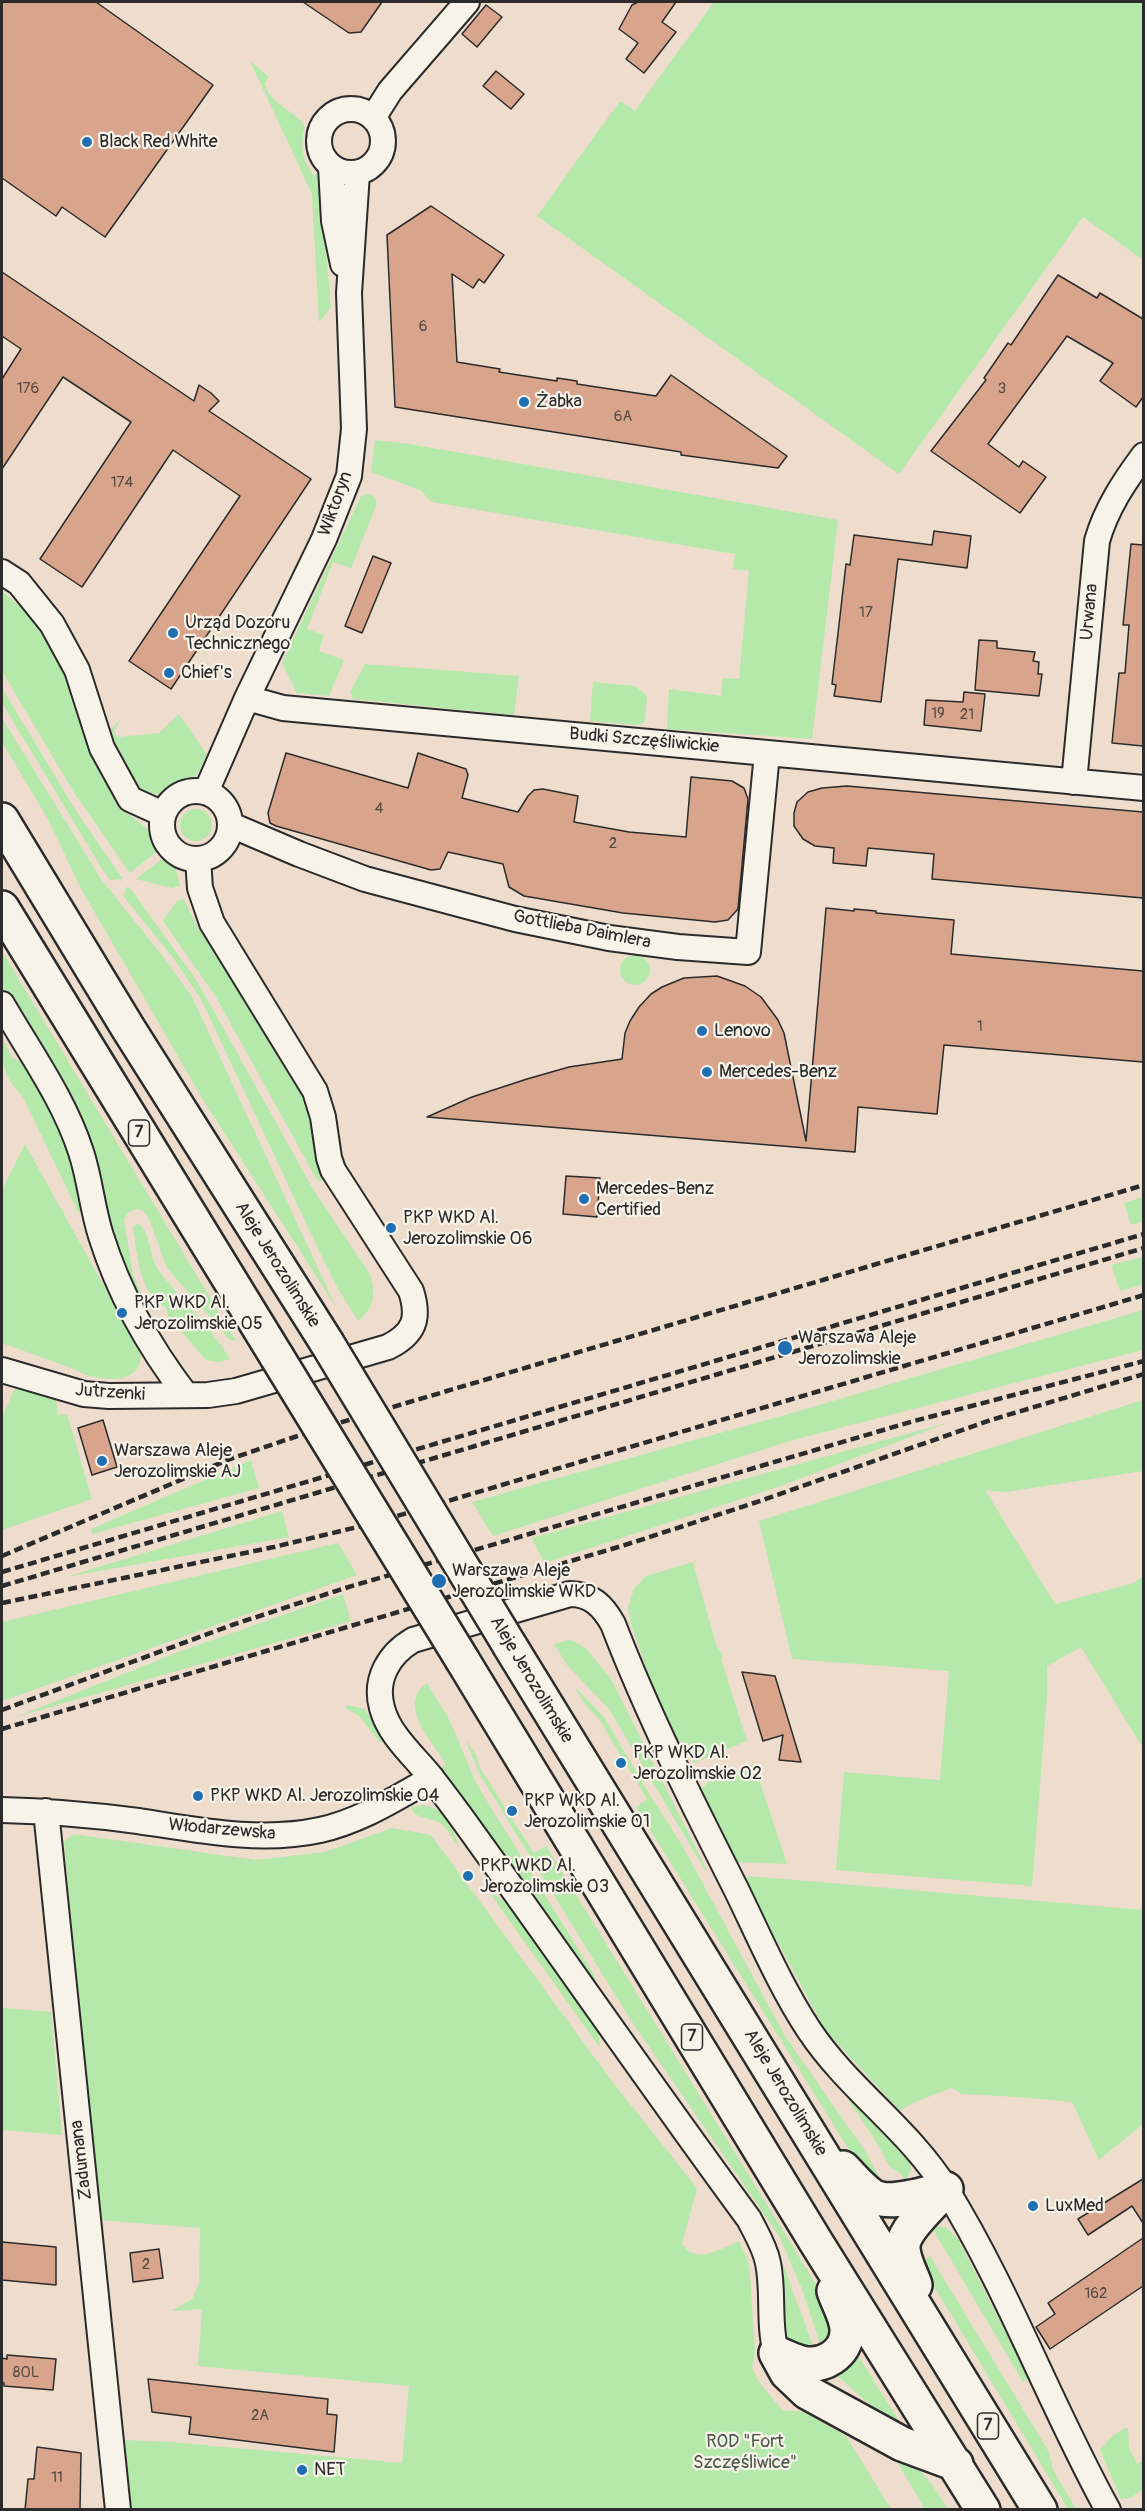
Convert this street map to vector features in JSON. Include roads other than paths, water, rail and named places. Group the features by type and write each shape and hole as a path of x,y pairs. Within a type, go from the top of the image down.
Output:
{"main road":[{"name":"Aleje Jerozolimskie","path":"2,820 128,1028 327,1343 510,1646 1040,2510"},
{"name":"7","path":"2,908 816,2242 983,2510"},
{"path":"812,2138 870,2195 878,2199 896,2200 946,2189"},
{"path":"936,2343 903,2253 903,2244 912,2228 946,2189"},
{"path":"776,2353 803,2363 813,2364 825,2362 836,2355 844,2344 848,2330 816,2242"},
{"path":"776,2353 787,2373 807,2392 902,2444 956,2464"}],"street":[{"path":"373,118 390,91 467,2"},
{"path":"347,109 361,110 373,118 381,129 379,157 369,167 357,173 331,167 321,152 320,138 324,124 334,114 347,109"},
{"name":"Wiktoryn","path":"331,167 334,221 349,293"},
{"name":"Wiktoryn","path":"247,698 324,539 349,476 354,429 349,293 357,173"},
{"name":"Urwana","path":"1074,782 1097,541 1102,521 1118,491 1143,454"},
{"path":"2,572 19,583 52,624 77,670 102,748 130,799 163,814"},
{"path":"206,792 247,698"},
{"name":"Budki Szczęśliwickie","path":"247,698 283,708 1143,788"},
{"name":"Gottlieba Daimlera","path":"231,825 365,879 514,919 620,940 748,952 767,753"},
{"path":"185,792 206,792 224,804 231,825 224,845 208,857 187,858 169,846 163,836 163,814 175,797 185,792"},
{"name":"Jutrzenki","path":"2,1370 84,1394 215,1395 388,1347 402,1340 415,1318 416,1307 411,1291 333,1170 323,1118 315,1091 212,922 200,888 198,859"},
{"path":"2,1004 71,1126 81,1151 100,1233 126,1298 148,1339 186,1395"},
{"path":"776,2353 772,2338 768,2262 760,2239 749,2219 432,1778 393,1731 381,1705 382,1676 390,1658 413,1640 564,1595 577,1594 596,1601 613,1624 669,1755 789,1995 828,2055 924,2156 946,2189 1010,2311 1088,2475 1108,2510"},
{"name":"Włodarzewska","path":"2,1810 46,1811 222,1833 280,1836 318,1830 354,1819 432,1778"},
{"name":"Zadumana","path":"46,1811 118,2510"}],"railway":[{"path":"2,1556 230,1459 315,1430 1144,1185"},
{"path":"2,1572 1144,1234"},
{"path":"2,1586 1144,1248"},
{"path":"2,1603 274,1547 370,1524 1144,1295"},
{"path":"2,1710 232,1625 342,1589 914,1421 1144,1361"},
{"path":"2,1729 625,1545 754,1503 991,1420 1144,1374"}],"place":[{"name":"Black Red White","path":"87,142"},
{"name":"Żabka","path":"524,402"},
{"name":"Urząd Dozoru Technicznego","path":"173,633"},
{"name":"Chief's","path":"169,673"},
{"name":"Lenovo","path":"702,1031"},
{"name":"Mercedes-Benz","path":"707,1072"},
{"name":"Mercedes-Benz Certified","path":"584,1199"},
{"name":"PKP WKD Al. Jerozolimskie 06","path":"391,1228"},
{"name":"PKP WKD Al. Jerozolimskie 05","path":"122,1313"},
{"name":"Warszawa Aleje Jerozolimskie","path":"785,1348"},
{"name":"Warszawa Aleje Jerozolimskie AJ","path":"102,1461"},
{"name":"Warszawa Aleje Jerozolimskie WKD","path":"439,1581"},
{"name":"PKP WKD Al. Jerozolimskie 02","path":"621,1763"},
{"name":"PKP WKD Al. Jerozolimskie 04","path":"198,1796"},
{"name":"PKP WKD Al. Jerozolimskie 01","path":"512,1811"},
{"name":"PKP WKD Al. Jerozolimskie 03","path":"468,1876"},
{"name":"LuxMed","path":"1033,2206"},
{"name":"NET","path":"302,2470"}],"park label":[{"name":"ROD \"Fort Szczęśliwice\"","path":"745,2452"}]}
